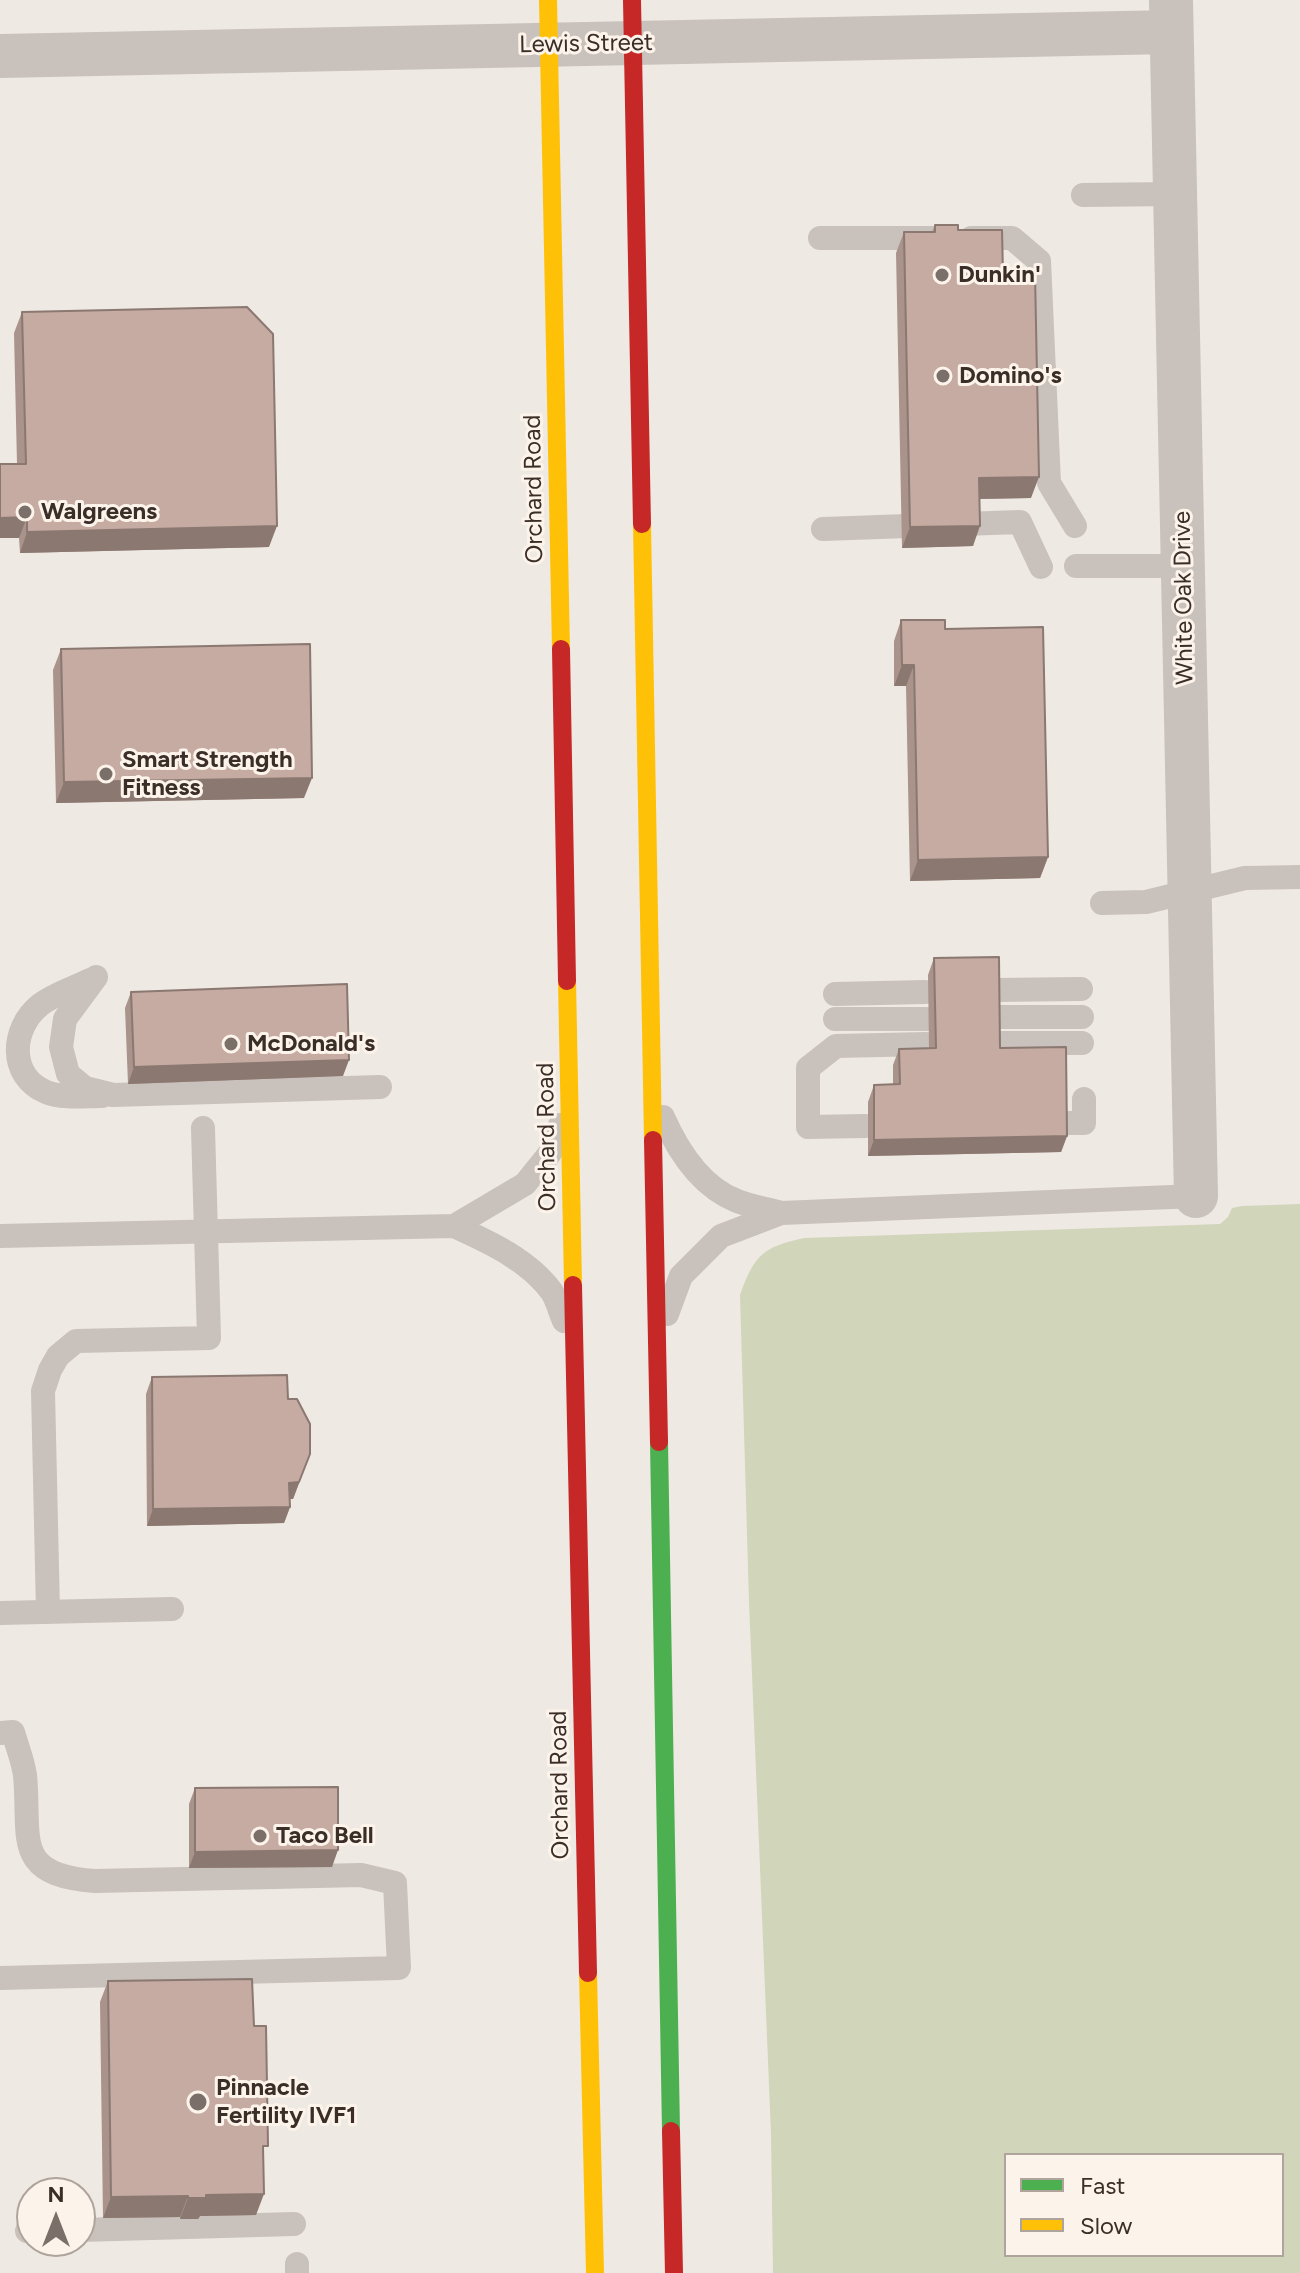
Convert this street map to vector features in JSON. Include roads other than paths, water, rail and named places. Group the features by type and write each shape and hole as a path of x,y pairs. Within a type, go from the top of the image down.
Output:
{"main road":[{"name":"Orchard Road","path":"548,0 595,2273"},
{"path":"632,0 674,2273"}],"street":[{"name":"Lewis Street","path":"0,56 633,44 1171,16"},
{"name":"White Oak Drive","path":"1171,16 1196,1196"}],"lane":[{"path":"1083,195 1175,194"},
{"path":"820,238 1012,238 1039,261 1049,483 1075,526"},
{"path":"823,529 1020,522 1041,567"},
{"path":"1076,566 1183,566"},
{"path":"1102,903 1146,902 1245,878 1300,877"},
{"path":"113,1095 85,1088 68,1074 61,1047 65,1019 96,977 41,1004 26,1019 17,1041 17,1060 26,1075 44,1092 67,1097 380,1087"},
{"path":"995,990 1081,989"},
{"path":"835,994 925,992"},
{"path":"996,1017 1082,1017"},
{"path":"835,1019 926,1019"},
{"path":"997,1043 1082,1043"},
{"path":"865,1126 808,1127 808,1068 836,1046 926,1044"},
{"path":"653,1093 677,1149 703,1178 734,1200 781,1213 1196,1196"},
{"path":"454,1226 525,1184 550,1153 570,1096"},
{"path":"1064,1123 1084,1123 1084,1099"},
{"path":"48,1612 43,1391 58,1356 76,1341 209,1338 203,1128"},
{"path":"657,1341 681,1276 721,1236 781,1213"},
{"path":"0,1236 454,1226 490,1242 526,1266 552,1293 574,1343"},
{"path":"0,1613 172,1609"},
{"path":"0,1978 399,1968 395,1883 361,1875 95,1881 67,1879 44,1868 28,1846 25,1773 7,1732"},
{"path":"96,2230 294,2224"},
{"path":"576,2273 594,2224"}],"place":[{"name":"Dunkin'","path":"942,275"},
{"name":"Domino's","path":"943,376"},
{"name":"Walgreens","path":"25,512"},
{"name":"Smart Strength Fitness","path":"106,774"},
{"name":"McDonald's","path":"231,1044"},
{"name":"Taco Bell","path":"260,1836"},
{"name":"Pinnacle Fertility IVF1","path":"198,2102"}]}
